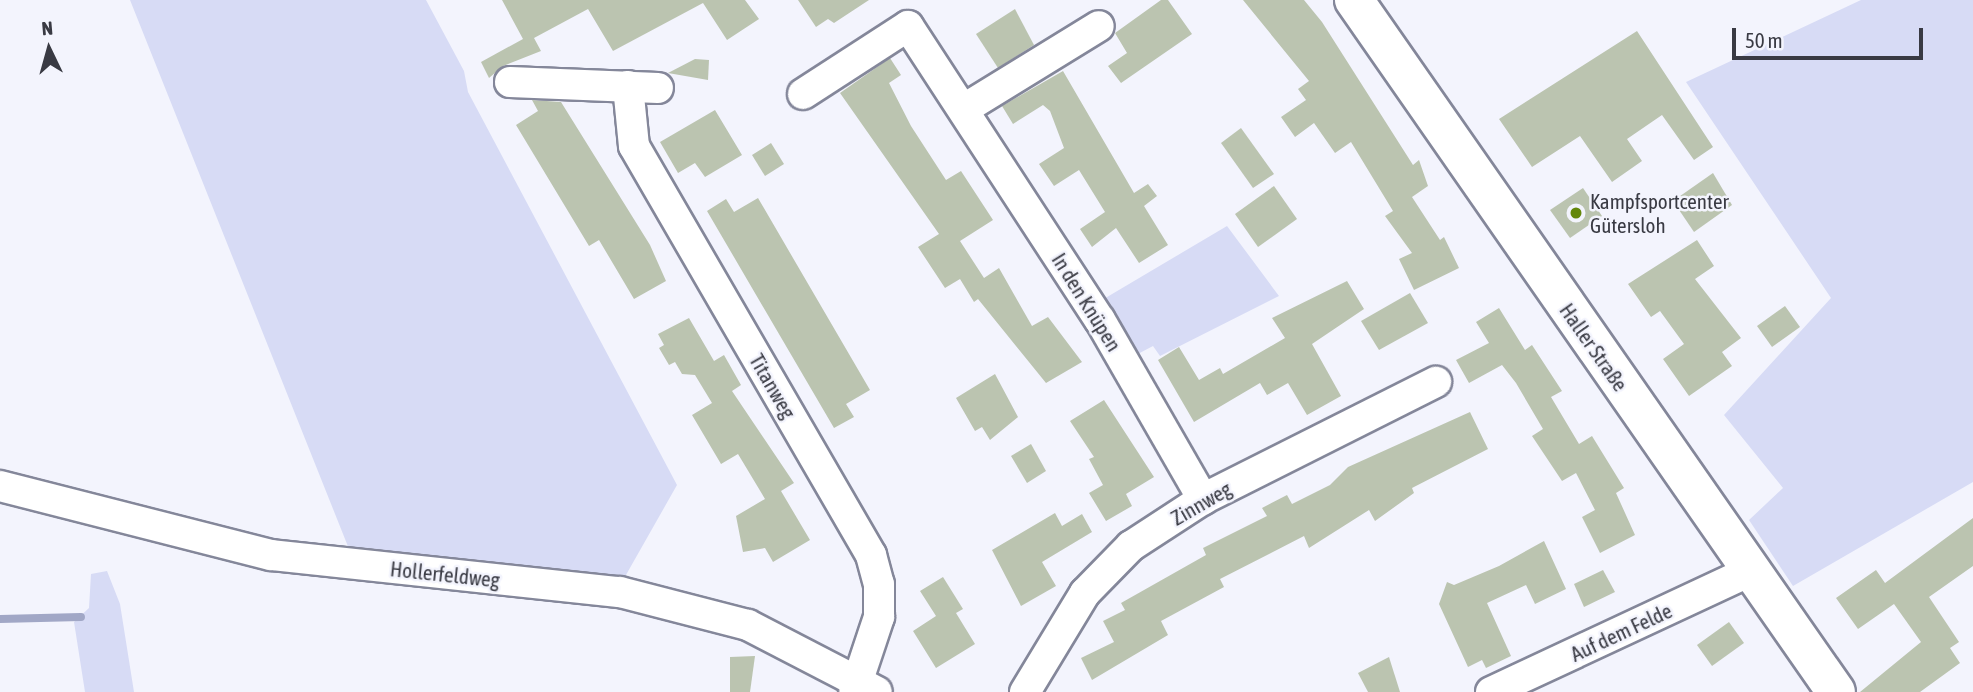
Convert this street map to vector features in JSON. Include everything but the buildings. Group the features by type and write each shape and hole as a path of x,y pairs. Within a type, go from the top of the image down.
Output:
{"street":[{"name":"Haller Straße","path":"1354,0 1836,692"},
{"name":"In den Knüpen","path":"803,94 908,26 1100,320 1203,499"},
{"path":"964,109 1099,26"},
{"path":"510,82 658,88"},
{"name":"Titanweg","path":"628,86 634,146 872,555 878,617 863,688"},
{"name":"Zinnweg","path":"1025,692 1085,593 1131,546 1203,499 1436,382"},
{"name":"Hollerfeldweg","path":"0,486 271,555 620,592 748,625 863,688"},
{"name":"Auf dem Felde","path":"1491,692 1751,571"}],"shaded area":[{"path":"130,0 426,0 464,71 468,92 677,485 622,582 351,554"},
{"path":"1861,0 1973,0 1973,482 1793,586 1749,520 1783,488 1724,415 1831,298 1686,82"},
{"path":"1227,226 1279,296 1160,356 1153,346 1134,356 1102,300"},
{"path":"107,571 120,604 134,692 85,692 74,622 89,608 91,574"}],"waterway":[{"path":"0,619 81,617"}],"place":[{"name":"Kampfsportcenter Gütersloh","path":"1576,213"}]}
